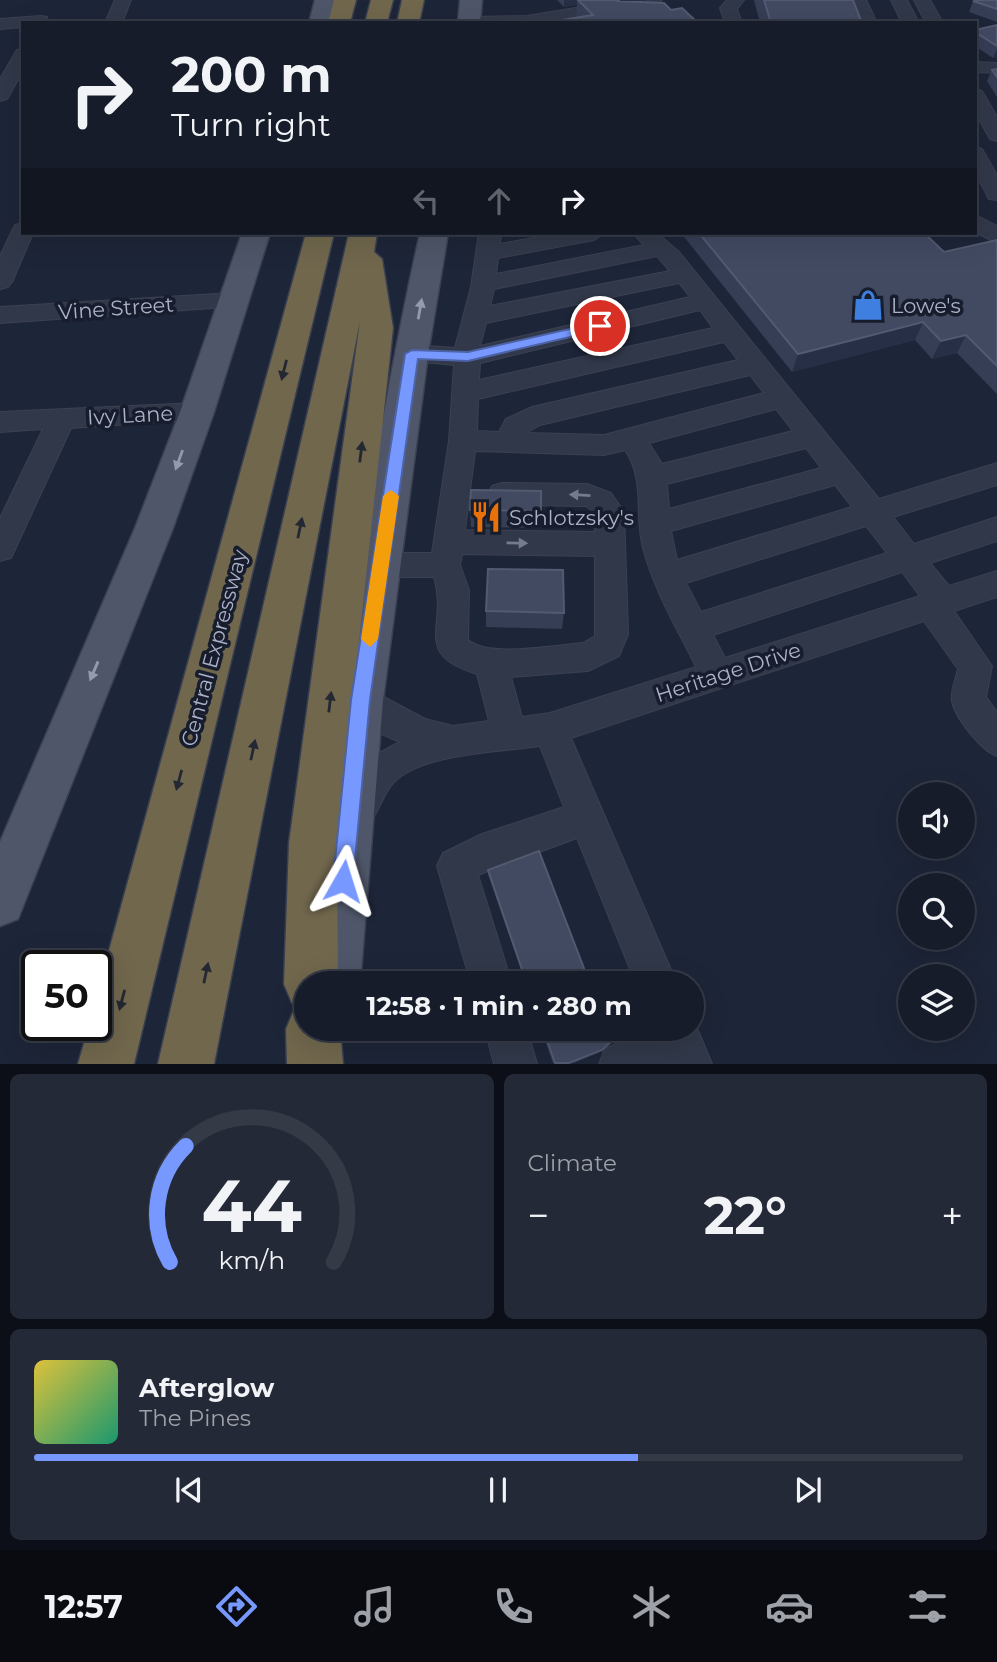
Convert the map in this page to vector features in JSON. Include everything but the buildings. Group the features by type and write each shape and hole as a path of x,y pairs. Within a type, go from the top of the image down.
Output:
{"highway":[{"path":"340,21 345,0"},
{"path":"377,21 382,0"},
{"path":"408,21 413,0"},
{"path":"292,235 295,324"},
{"name":"Central Expressway","path":"106,1063 319,235"},
{"path":"311,971 313,843 376,328 363,235"},
{"path":"186,1063 363,235"},
{"path":"314,1041 315,1063"}],"main road":[{"path":"321,21 326,0"},
{"path":"469,21 471,0"},
{"path":"0,901 154,528 197,412 255,235"},
{"path":"334,971 360,700 412,354 434,235"},
{"path":"325,1063 327,1041"}],"street":[{"path":"114,21 123,0"},
{"path":"521,0 537,19"},
{"path":"733,21 729,8 736,0"},
{"path":"859,0 868,21"},
{"path":"900,0 910,21"},
{"path":"922,0 934,21"},
{"path":"492,21 656,8"},
{"path":"622,21 656,8"},
{"path":"22,21 43,18"},
{"path":"0,24 21,21"},
{"path":"0,94 21,57"},
{"path":"977,67 997,68"},
{"path":"977,99 997,135"},
{"path":"977,157 997,194"},
{"path":"977,223 997,236"},
{"path":"0,282 21,235"},
{"path":"456,493 598,497 609,512 612,634 607,646 588,657 491,664 464,656 452,646 453,590 447,554 463,442 468,357 489,242 504,251 584,235"},
{"path":"483,284 652,241 706,301 908,558 937,603 986,662 968,700 997,740"},
{"path":"475,317 684,275"},
{"name":"Vine Street","path":"0,315 233,301"},
{"path":"412,354 468,357 706,301"},
{"path":"466,391 493,388 730,332"},
{"path":"508,443 516,426 532,417 755,365"},
{"path":"463,442 604,445 781,398"},
{"name":"Ivy Lane","path":"0,422 197,412"},
{"name":"Ivy Lane","path":"0,549 62,418"},
{"path":"652,477 812,436"},
{"path":"631,438 648,462 652,477 657,545 667,576 717,675"},
{"path":"655,524 841,473"},
{"path":"667,576 997,474"},
{"path":"694,628 997,529"},
{"path":"381,565 447,554 610,544"},
{"name":"Heritage Drive","path":"348,829 382,771 409,754 454,741 550,729 997,583"},
{"path":"491,664 510,735"},
{"name":"Heritage Drive","path":"360,700 385,720 406,730 454,741"},
{"path":"550,729 652,971"},
{"path":"488,971 456,866 482,853 587,817"},
{"path":"510,1041 516,1063"},
{"path":"620,1063 683,1043"}],"slow traffic":[{"path":"370,639 391,496"}],"place":[{"name":"Lowe's","path":"868,305"},
{"name":"Schlotzsky's","path":"486,517"}],"route":[{"path":"343,881 360,700 412,354 468,357 600,326"}]}
